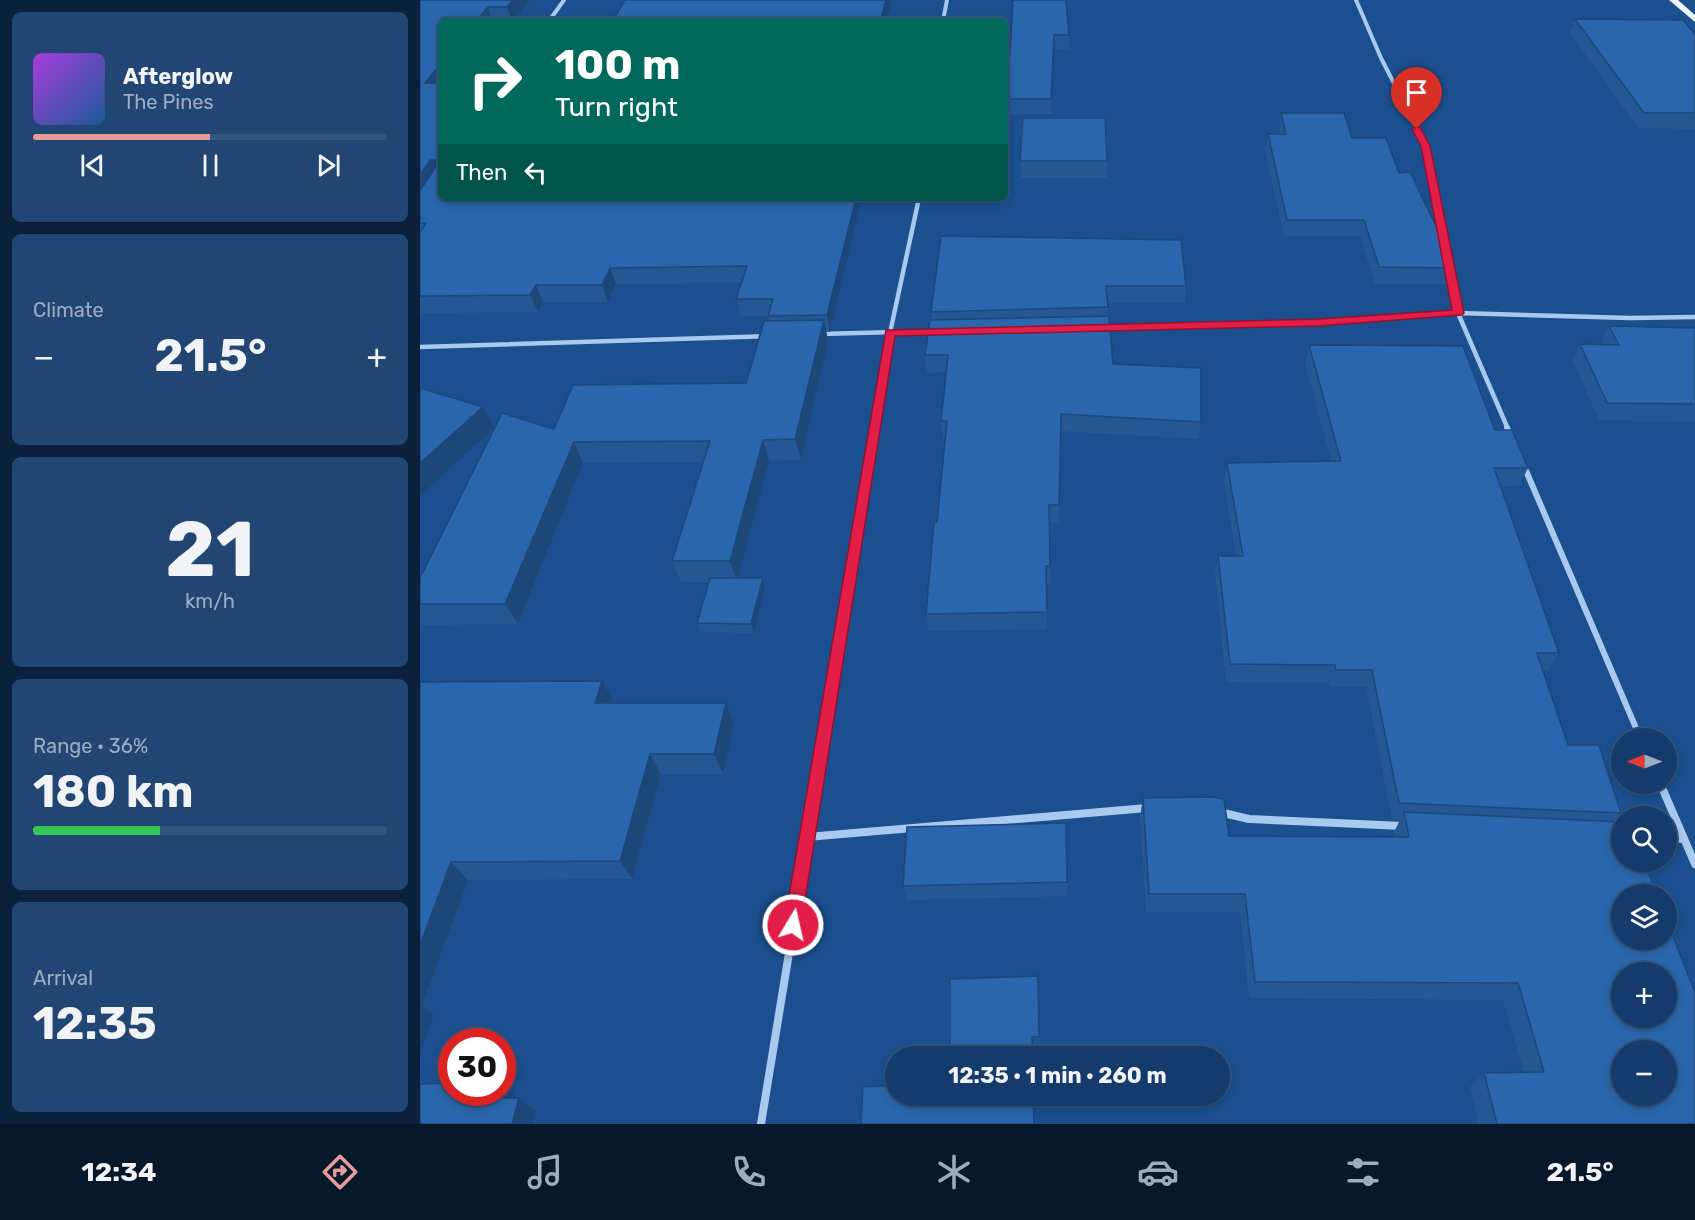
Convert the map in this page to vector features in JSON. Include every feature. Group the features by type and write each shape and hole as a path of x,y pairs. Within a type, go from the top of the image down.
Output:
{"main road":[{"path":"1673,0 1695,19"}],"street":[{"path":"551,18 564,0"},
{"path":"944,18 946,0"},
{"path":"1356,0 1381,58 1426,146 1458,313 1513,442"},
{"path":"761,1124 890,333 918,201"},
{"path":"1092,328 1319,323 1458,313 1630,318 1695,317"},
{"path":"818,334 937,332"},
{"path":"420,347 771,336"},
{"path":"1522,464 1636,728"},
{"path":"1665,794 1695,864"},
{"path":"807,837 1161,807"},
{"path":"1209,809 1249,819 1412,827"},
{"path":"1677,839 1684,839"}],"building":[{"path":"420,0 513,0 507,7 488,7 479,18 438,18 438,68 425,83 438,83 438,201 855,201 827,315 768,316 773,299 736,299 747,266 610,268 602,285 536,285 530,295 420,296 420,232 426,223 420,223 420,191 437,165 436,160 430,160 420,175"},
{"path":"625,0 886,0 881,18 615,18"},
{"path":"1013,0 1066,0 1069,35 1054,35 1051,99 1008,99"},
{"path":"1575,19 1683,20 1695,34 1695,113 1644,113"},
{"path":"1281,113 1344,113 1352,138 1386,138 1399,173 1410,172 1451,257 1453,268 1379,267 1364,220 1287,220 1268,134 1286,134"},
{"path":"1023,118 1105,118 1107,161 1020,161"},
{"path":"941,236 1181,240 1186,286 1106,286 1108,307 931,312"},
{"path":"1109,316 1113,364 1201,368 1201,422 1061,414 1059,505 1049,505 1050,566 1046,566 1047,612 926,614 934,522 937,522 947,421 941,421 948,355 925,355 930,320"},
{"path":"824,320 795,439 763,440 730,561 672,561 710,441 574,442 505,604 420,604 420,578 502,413 554,429 573,385 746,383 764,321"},
{"path":"1609,326 1695,328 1695,404 1607,403 1580,344 1619,345"},
{"path":"1309,345 1463,346 1495,430 1512,430 1528,468 1494,468 1559,653 1537,653 1568,745 1599,745 1611,782 1611,794 1615,794 1619,806 1611,806 1611,813 1399,803 1372,670 1336,670 1335,665 1230,664 1218,556 1243,556 1227,463 1341,461"},
{"path":"420,388 483,407 420,463"},
{"path":"710,578 763,578 751,624 697,623"},
{"path":"602,681 595,703 726,703 714,754 650,754 620,861 451,862 420,945 420,682"},
{"path":"1214,797 1224,799 1229,836 1409,837 1404,812 1611,821 1611,872 1648,872 1653,884 1611,884 1611,950 1677,950 1677,947 1695,992 1695,1124 1497,1124 1484,1073 1544,1072 1518,983 1255,982 1245,894 1149,894 1143,798"},
{"path":"1066,823 1067,882 903,886 907,827"},
{"path":"1038,976 1039,1037 1032,1037 1032,1046 950,1046 950,979"},
{"path":"438,1083 438,1106 516,1106 516,1098 519,1098 512,1124 420,1124 420,1084"},
{"path":"885,1086 885,1106 1033,1106 1034,1124 861,1124 863,1087"}],"route":[{"path":"793,925 890,333 1319,323 1458,313 1426,146 1417,129"}]}
